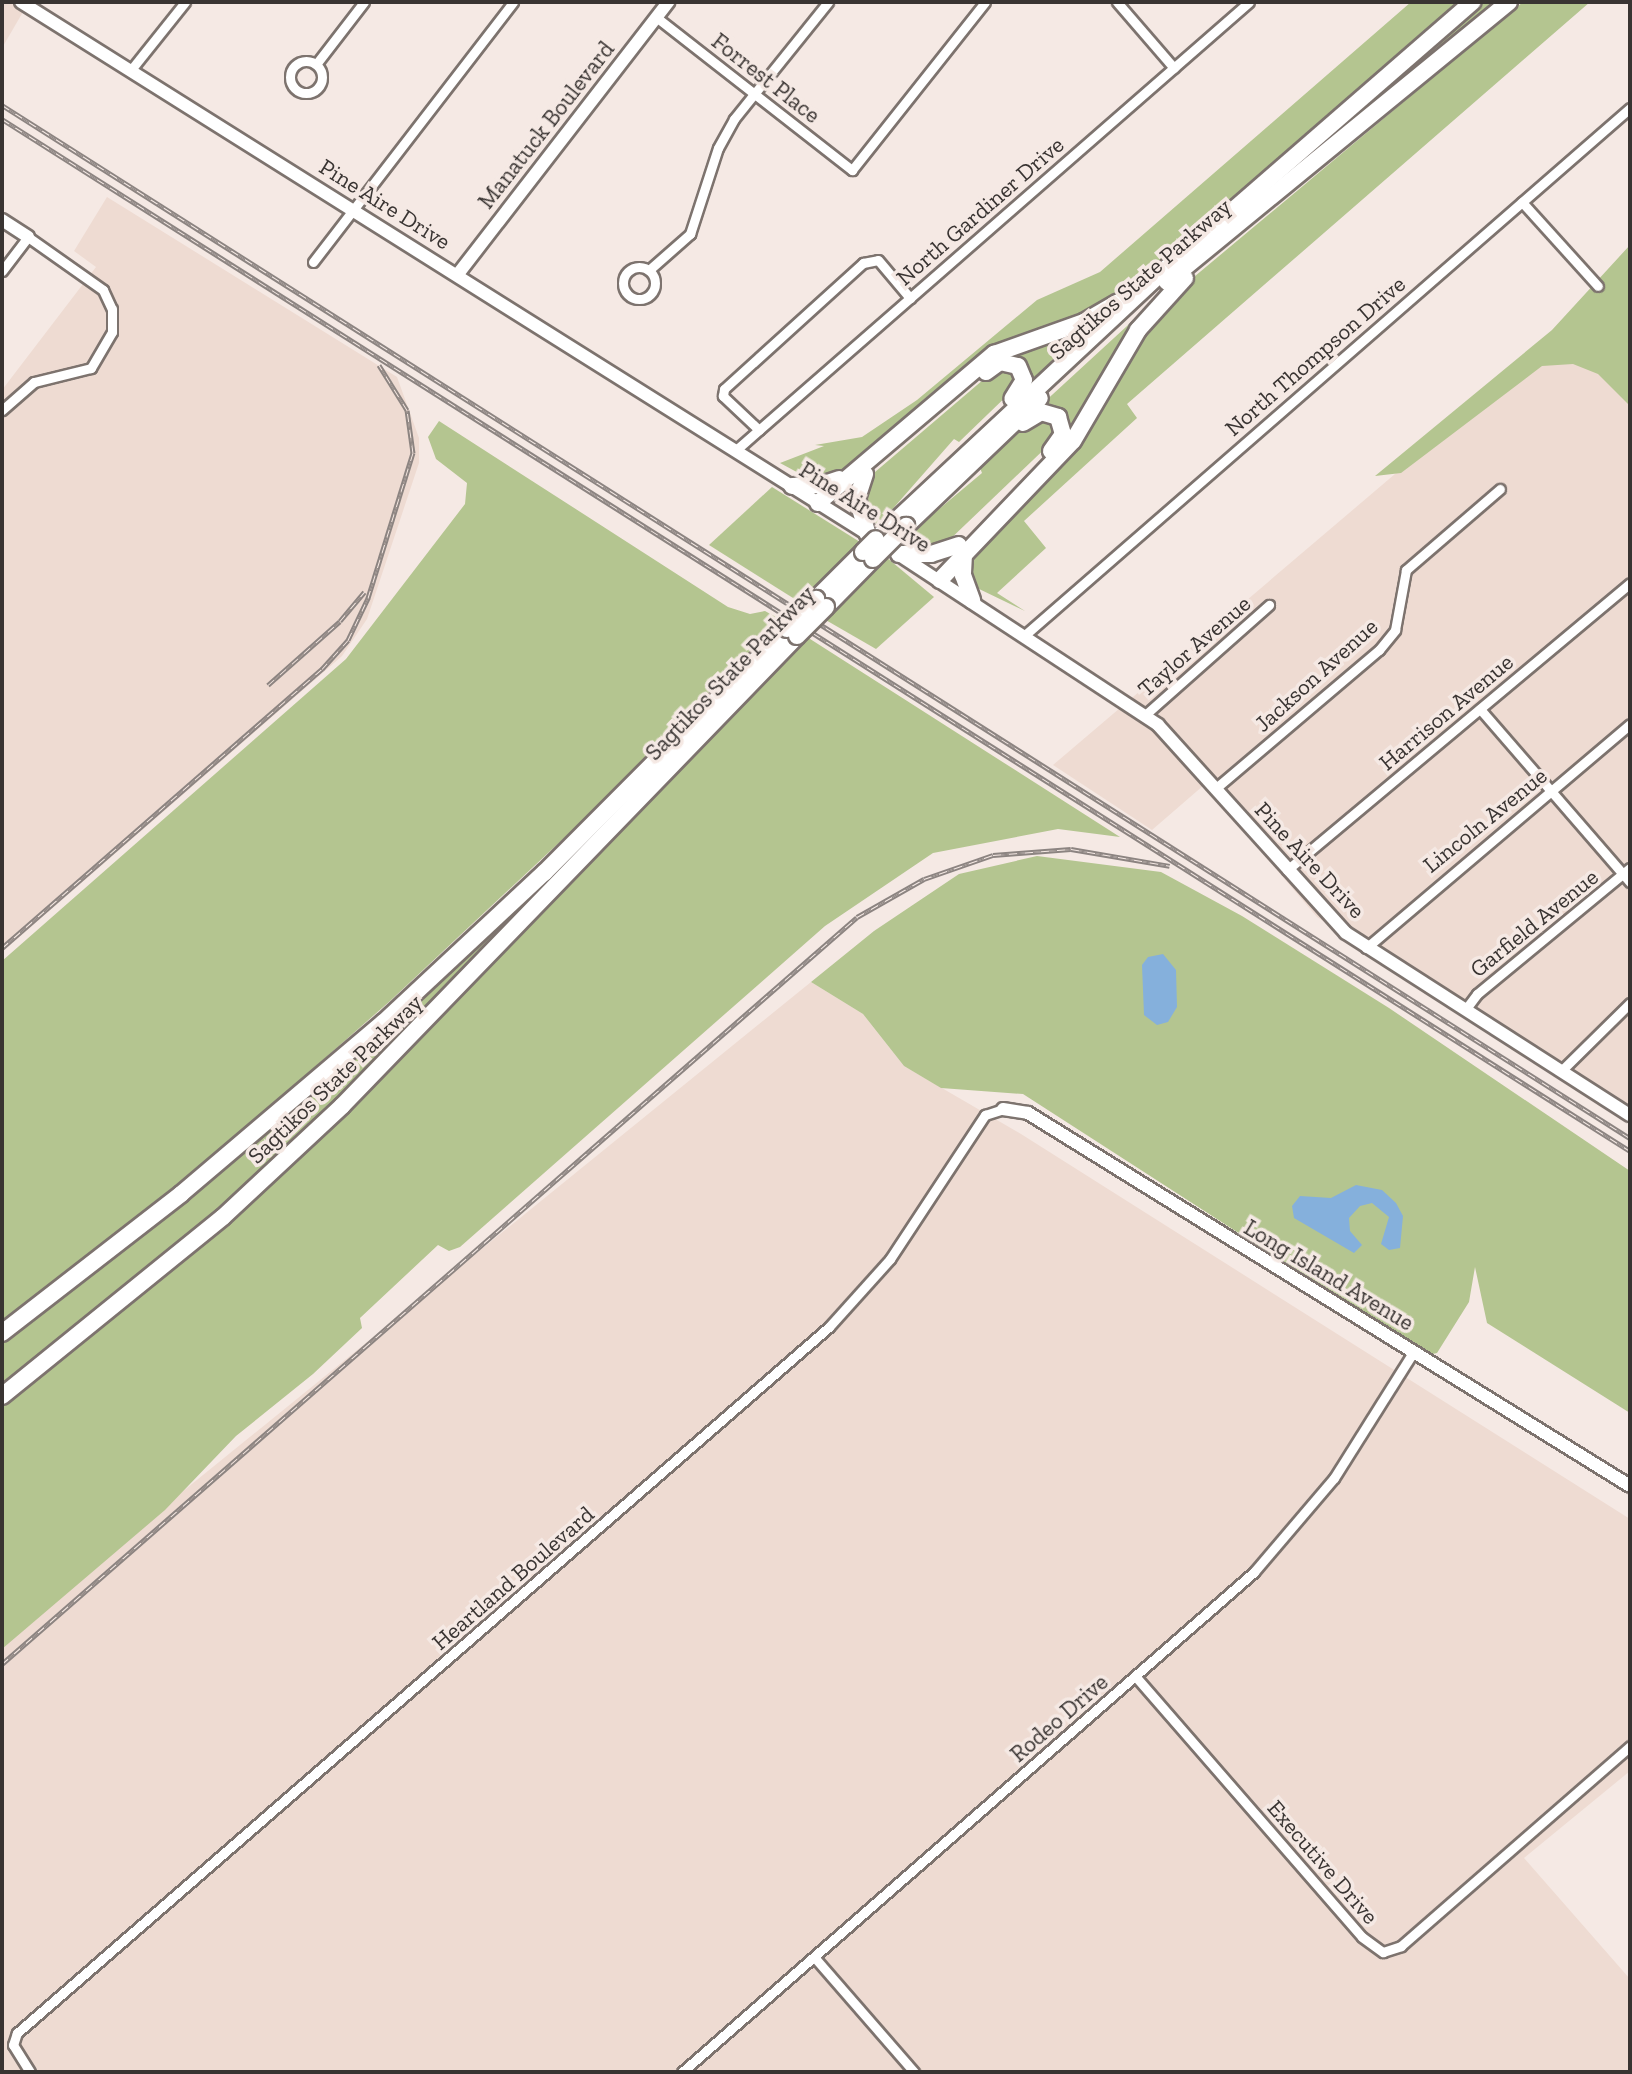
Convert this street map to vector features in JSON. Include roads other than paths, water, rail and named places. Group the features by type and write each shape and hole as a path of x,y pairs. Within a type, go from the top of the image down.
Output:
{"highway":[{"name":"Sagtikos State Parkway","path":"2,1396 223,1217 342,1106 792,633 902,522 1163,271 1472,2"},
{"name":"Sagtikos State Parkway","path":"980,446 1168,280 1509,2"},
{"path":"936,577 1073,441 1153,310 1248,214"},
{"path":"821,505 994,354 1084,322 1163,271"},
{"path":"792,486 828,484 864,467 992,368 1012,362 1023,372 1022,387 980,446"},
{"path":"900,554 962,550 1054,448 1063,434 1062,425 1050,413 1036,414 980,446"},
{"path":"864,467 857,499 868,534"},
{"path":"962,550 963,575 972,600"},
{"name":"Sagtikos State Parkway","path":"2,1333 181,1194 384,1022 544,873 792,633"}],"street":[{"name":"Pine Aire Drive","path":"21,2 900,554 1026,634 1145,715 1216,788 1330,918 1366,948 1630,1115"},
{"path":"130,71 186,2"},
{"path":"317,63 364,2"},
{"path":"313,262 513,2"},
{"name":"Manatuck Boulevard","path":"458,274 668,2"},
{"path":"649,270 690,234 718,148 734,119 757,94 828,2"},
{"name":"Forrest Place","path":"656,17 852,170 985,2"},
{"path":"1117,2 1174,68"},
{"name":"North Gardiner Drive","path":"736,450 1249,2"},
{"name":"North Thompson Drive","path":"1026,634 1630,108"},
{"path":"1522,202 1598,286"},
{"path":"2,220 103,290 112,309 112,332 91,368 34,382 2,410"},
{"path":"2,271 28,237"},
{"path":"759,430 723,396 724,389 863,264 878,260 910,298"},
{"name":"Jackson Avenue","path":"1216,788 1379,650 1395,630 1406,570 1500,489"},
{"name":"Harrison Avenue","path":"1287,870 1630,583"},
{"name":"Taylor Avenue","path":"1145,715 1269,605"},
{"path":"1480,709 1551,792 1627,871 1630,882"},
{"name":"Lincoln Avenue","path":"1366,948 1630,724"},
{"name":"Garfield Avenue","path":"1465,1010 1477,994 1627,871"},
{"path":"1561,1071 1630,1003"},
{"name":"Long Island Avenue","path":"1003,1109 1028,1113 1630,1486"},
{"name":"Heartland Boulevard","path":"30,2072 13,2045 17,2034 829,1327 890,1259 985,1115 1003,1109"},
{"name":"Rodeo Drive","path":"681,2072 1136,1676 1285,1540 1334,1478 1415,1351"},
{"name":"Executive Drive","path":"1136,1676 1362,1937 1383,1952 1401,1945 1630,1746"},
{"path":"815,1958 914,2072"}],"water":[{"path":"1163,954 1176,970 1177,1007 1168,1022 1157,1025 1144,1015 1142,965 1148,957"},
{"path":"1356,1185 1382,1190 1396,1203 1403,1216 1400,1248 1389,1250 1381,1244 1389,1217 1372,1203 1360,1206 1349,1218 1350,1231 1362,1245 1354,1253 1294,1218 1292,1206 1300,1196 1331,1198"}],"railway":[{"path":"2,105 1630,1138"},
{"path":"2,119 1630,1151"},
{"path":"2,948 322,669 348,640 368,598 413,453 407,410 379,365"},
{"path":"268,685 340,621 364,592"},
{"path":"2,1664 857,917 924,879 993,855 1071,849 1170,866"}]}
